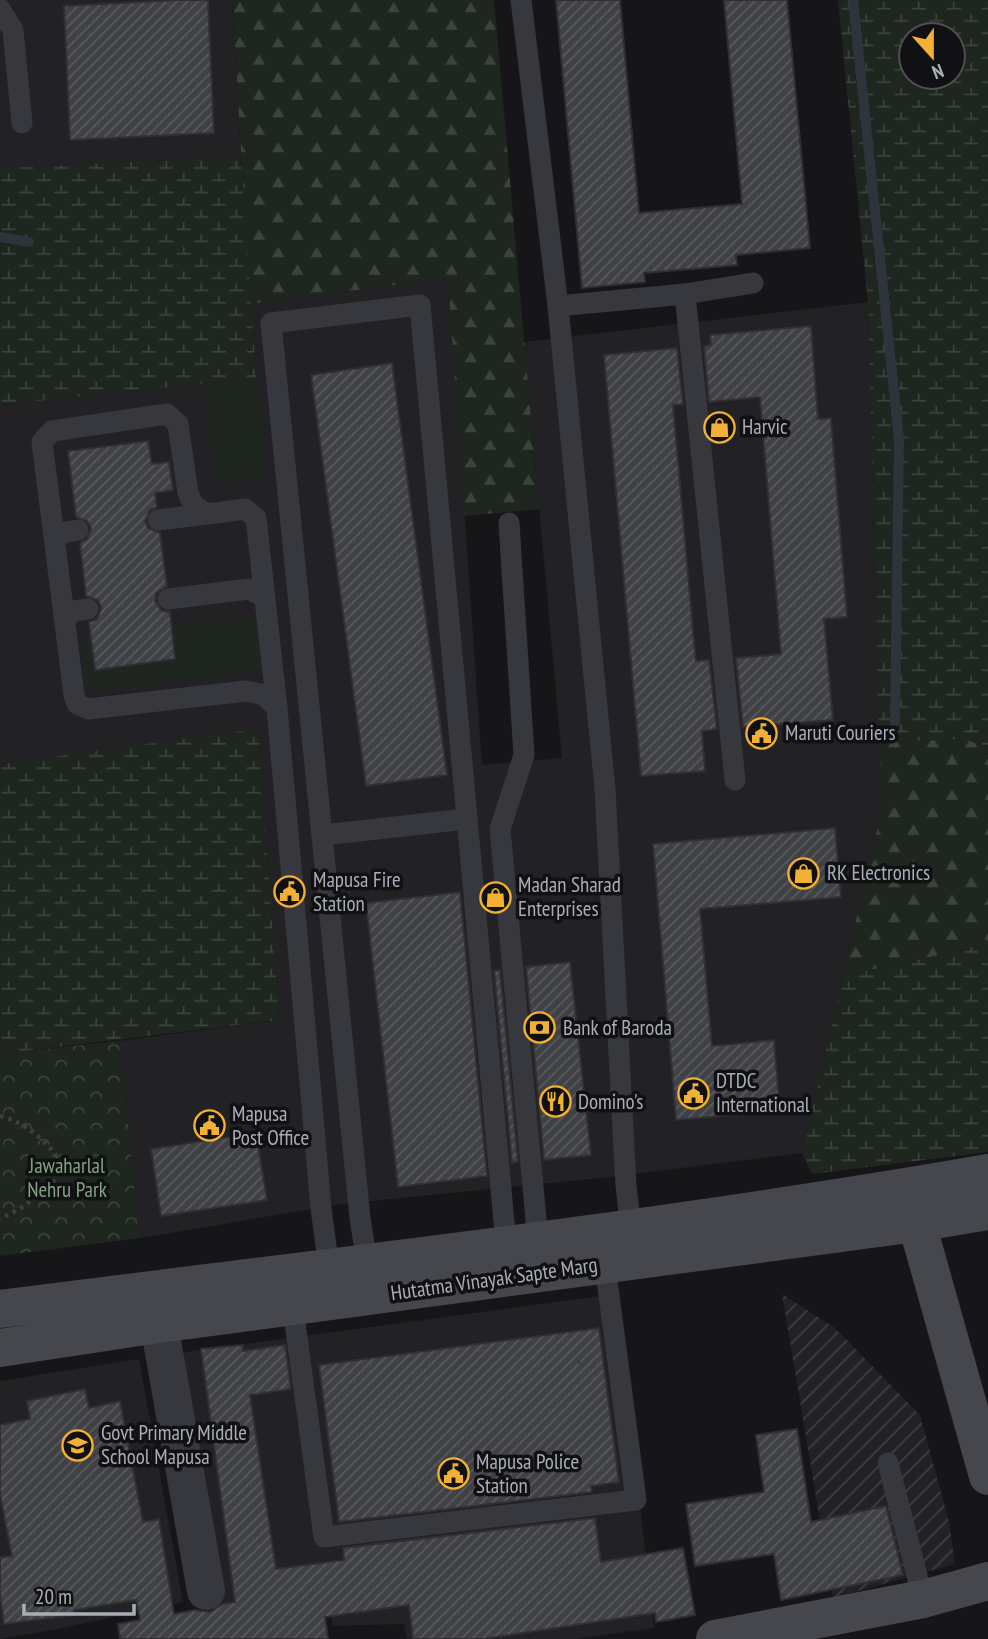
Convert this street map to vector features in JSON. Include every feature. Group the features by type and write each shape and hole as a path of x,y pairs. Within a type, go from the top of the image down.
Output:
{"main road":[{"name":"Hutatma Vinayak Sapte Marg","path":"0,1348 159,1324 293,1308 367,1262 631,1228 988,1173"},
{"path":"906,1187 988,1476"},
{"name":"Hutatma Vinayak Sapte Marg","path":"0,1309 605,1265 988,1211"},
{"path":"715,1639 923,1599 988,1581"}],"street":[{"path":"159,1324 206,1591"}],"lane":[{"path":"520,0 558,306 605,789 626,1186 631,1228"},
{"path":"0,9 13,30 22,123"},
{"path":"558,306 685,294 752,283"},
{"path":"685,294 735,780"},
{"path":"367,1262 360,1218 271,323 420,305 467,820 522,1242"},
{"path":"208,514 194,506 188,493 178,424 167,414 52,431 41,442 77,704 88,709 246,691 264,695 277,708"},
{"path":"158,520 245,509 256,518 277,708 321,1208 331,1284"},
{"path":"509,523 524,755 500,829 522,1242"},
{"path":"55,540 62,533 78,530"},
{"path":"168,600 249,589 264,597"},
{"path":"65,619 74,611 88,609"},
{"path":"323,835 467,820"},
{"path":"293,1308 324,1537 636,1500 605,1265"},
{"path":"888,1463 923,1599"}],"path":[{"path":"0,1116 12,1119 39,1135 55,1154 53,1185 0,1219"}],"shaded area":[{"path":"0,0 232,0 241,157 0,168"},
{"path":"448,278 482,765 562,758 524,342 868,302 881,813 802,1153 600,1178 342,1204 140,1238 119,1041 279,1020 258,730 0,764 0,405 255,378 250,304"},
{"name":"Mapusa Police Station","path":"616,1294 654,1628 575,1639 407,1639 404,1624 333,1626 329,1606 220,1617 178,1353"},
{"path":"782,1294 835,1328 920,1415 949,1522 955,1564 833,1598"},
{"path":"139,1359 183,1602 0,1639 0,1381"}],"green space":[{"path":"232,0 494,0 539,509 464,516 448,278 250,304"},
{"path":"838,0 988,0 988,749 967,739 879,742 868,302"},
{"path":"241,157 256,378 0,405 0,168"},
{"path":"256,378 266,476 225,481 215,474 206,384"},
{"path":"253,618 260,625 266,664 256,671 93,690 85,684 81,642 91,635 95,670 175,659 171,626"},
{"path":"258,729 279,1020 0,1054 0,764"},
{"path":"967,739 988,749 988,938 981,946 843,976 881,813 879,742"},
{"path":"988,938 988,1152 812,1174 802,1153 843,976 981,946"},
{"name":"Jawaharlal Nehru Park","path":"119,1041 140,1238 0,1256 0,1054"}],"building":[{"path":"208,0 214,133 70,140 64,6"},
{"path":"556,0 620,0 639,213 742,204 724,0 787,0 810,248 736,255 737,265 644,273 645,282 582,288"},
{"path":"811,326 818,419 831,418 847,617 824,619 833,720 743,727 736,658 781,654 760,397 709,402 704,346 711,345 710,335"},
{"path":"677,348 683,404 673,405 694,642 696,661 709,660 717,729 702,731 705,771 641,776 604,355"},
{"path":"392,363 447,775 366,786 311,375"},
{"path":"148,441 152,464 169,462 173,490 155,493 157,507 150,510 145,521 148,528 160,533 167,586 156,593 155,601 162,611 170,612 175,659 95,670 89,622 97,619 101,608 98,600 86,596 80,543 87,539 91,528 87,521 76,517 68,451"},
{"path":"835,828 841,897 700,909 712,1046 774,1040 780,1111 676,1120 653,844"},
{"path":"460,892 487,1176 398,1187 366,903"},
{"path":"570,962 591,1155 544,1160 526,967"},
{"path":"500,970 518,1162 512,1163 494,971"},
{"path":"256,1133 267,1200 161,1216 151,1149"},
{"path":"599,1328 619,1482 591,1486 592,1492 339,1522 319,1365"},
{"path":"243,1345 243,1351 285,1345 291,1389 250,1395 276,1569 344,1560 343,1548 595,1518 601,1562 683,1548 695,1615 656,1622 655,1613 483,1639 413,1639 409,1605 325,1617 328,1639 120,1639 118,1624 140,1620 136,1600 74,1610 74,1615 4,1624 0,1594 0,1557 12,1556 0,1495 0,1425 30,1419 27,1401 85,1389 89,1408 120,1401 143,1522 159,1519 174,1614 195,1610 210,1612 223,1604 235,1602 201,1349"},
{"path":"797,1429 811,1522 886,1506 903,1575 781,1600 774,1554 695,1566 686,1504 764,1492 756,1435"}],"waterway":[{"path":"853,0 899,440 895,722"},
{"path":"0,237 29,242"}],"place":[{"name":"Harvic","path":"719,427"},
{"name":"Maruti Couriers","path":"762,733"},
{"name":"RK Electronics","path":"804,873"},
{"name":"Mapusa Fire Station","path":"290,892"},
{"name":"Madan Sharad Enterprises","path":"495,897"},
{"name":"Bank of Baroda","path":"540,1028"},
{"name":"DTDC International","path":"693,1093"},
{"name":"Domino's","path":"555,1102"},
{"name":"Mapusa Post Office","path":"209,1126"},
{"name":"Govt Primary Middle School Mapusa","path":"78,1445"},
{"name":"Mapusa Police Station","path":"453,1474"}]}
